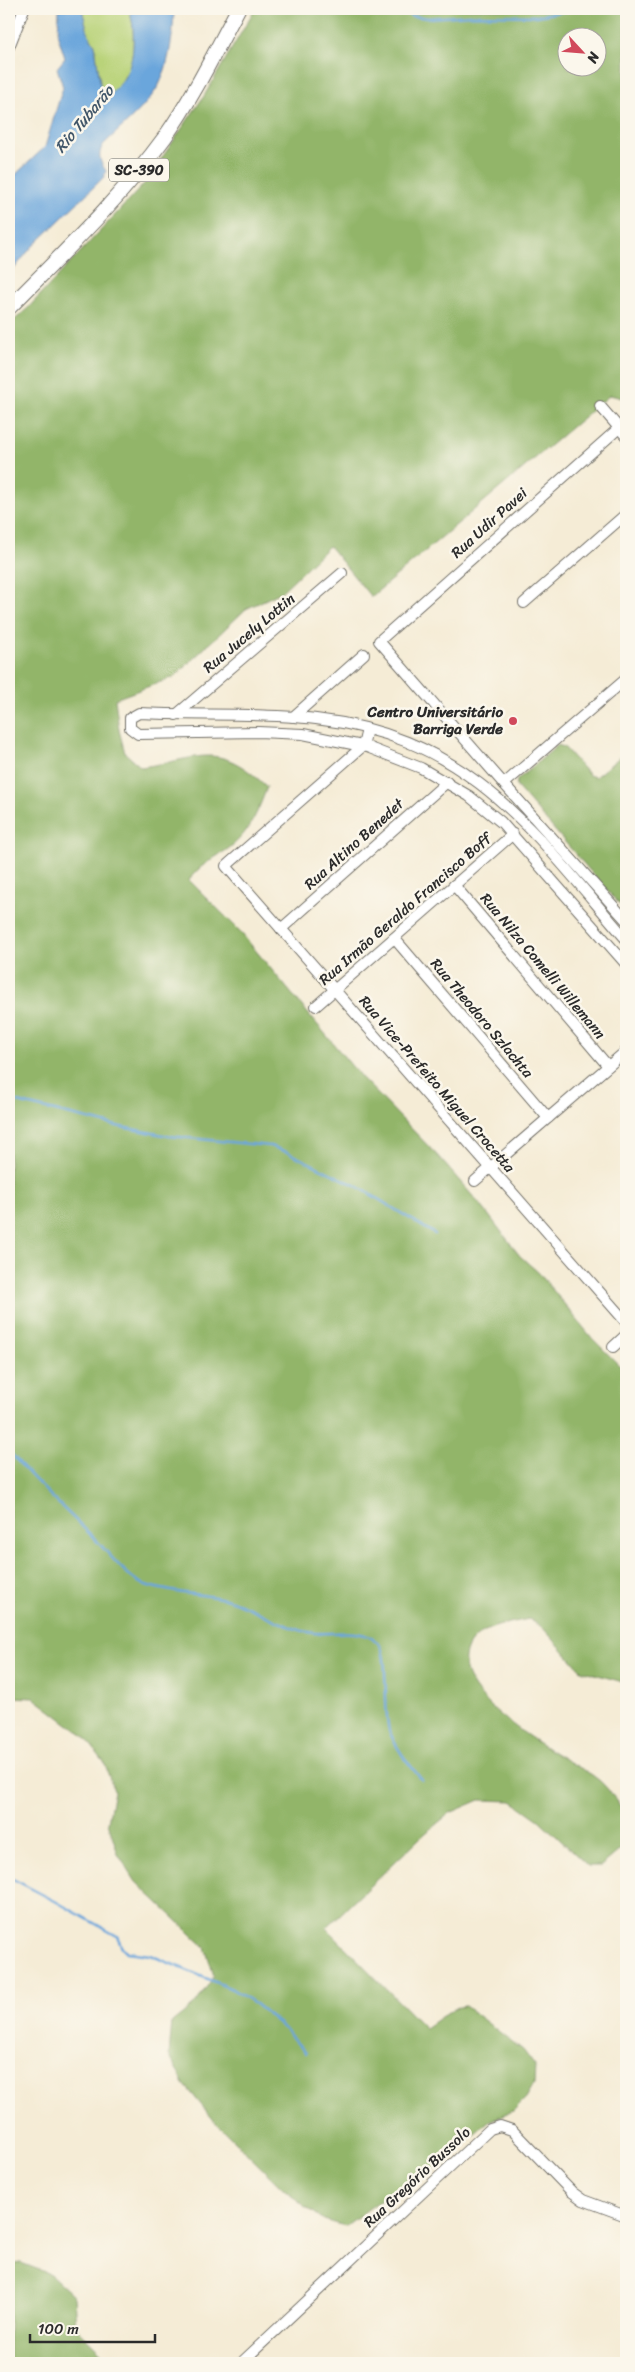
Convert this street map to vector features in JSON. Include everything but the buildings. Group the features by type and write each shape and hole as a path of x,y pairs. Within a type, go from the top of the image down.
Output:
{"main road":[{"name":"SC-390","path":"9,308 106,208 164,138 196,87 238,9"}],"street":[{"path":"9,47 24,9"},
{"path":"600,406 623,432"},
{"name":"Rua Udir Pavei","path":"504,784 379,641 623,432"},
{"path":"524,603 626,514"},
{"name":"Rua Jucely Lottin","path":"176,714 342,573"},
{"path":"293,717 364,654"},
{"path":"626,680 504,784 626,920"},
{"path":"626,939 534,832 494,793 463,771 428,751 367,729 328,721 293,717 139,712 132,715 129,725 132,731 138,734 280,733 326,738 363,746 404,760 447,782 483,807 513,834 626,964"},
{"path":"363,746 367,729"},
{"name":"Rua Vice-Prefeito Miguel Crocetta","path":"363,746 226,866 626,1322"},
{"name":"Rua Altino Benedet","path":"281,929 447,782"},
{"name":"Rua Irmão Geraldo Francisco Boff","path":"316,1006 513,834"},
{"name":"Rua Nilza Comelli Willemann","path":"454,885 608,1066"},
{"name":"Rua Theodoro Szlachta","path":"394,938 548,1118"},
{"path":"474,1181 626,1051"},
{"path":"612,1347 626,1335"},
{"name":"Rua Gregório Bussolo","path":"241,2363 490,2129 500,2126 512,2130 572,2192 583,2200 626,2216"}],"green space":[{"path":"82,9 130,9 133,23 133,52 128,71 116,88 98,103 100,83 95,45 88,33"},
{"path":"255,9 626,9 626,399 610,395 371,597 329,546 281,592 246,609 174,677 115,699 119,730 125,753 141,767 194,757 221,757 235,762 267,787 256,814 246,831 233,845 201,867 189,880 237,928 361,1077 437,1155 484,1209 520,1256 539,1273 592,1338 626,1372 626,1683 581,1670 542,1627 529,1619 499,1626 481,1634 468,1647 465,1657 467,1672 475,1688 487,1703 521,1731 593,1775 606,1788 625,1814 627,1825 626,1845 601,1866 588,1866 539,1820 512,1801 480,1800 450,1813 421,1837 326,1928 425,2028 454,2008 465,2006 523,2050 535,2066 534,2084 526,2098 513,2111 489,2121 413,2186 393,2191 345,2226 324,2220 285,2191 217,2124 184,2084 169,2055 172,2022 196,2003 214,1976 205,1947 136,1882 118,1854 108,1822 114,1791 104,1762 85,1737 34,1698 9,1697 9,325 28,308 144,184 204,96"},
{"path":"558,745 564,747 589,775 595,777 626,752 626,912 516,786 517,780"},
{"path":"21,2263 50,2274 74,2296 76,2328 112,2363 9,2363 9,2265"}],"water":[{"name":"Rio Tubarão","path":"59,9 82,9 88,33 95,45 100,83 98,103 116,88 128,71 133,51 133,26 130,9 174,9 170,48 163,77 154,93 103,145 100,155 106,171 104,177 31,248 9,275 9,189 15,175 45,147 63,87 57,68 65,58 58,36"}],"waterway":[{"path":"397,9 412,16 428,18 471,15 536,16 578,9"},
{"path":"9,1100 121,1127 169,1136 270,1146 287,1152 357,1186 435,1234"},
{"path":"9,1451 40,1485 137,1581 163,1590 225,1599 302,1631 314,1633 348,1632 372,1638 379,1644 384,1659 386,1709 389,1730 399,1750 422,1780"},
{"path":"9,1877 117,1936 122,1947 127,1952 150,1955 232,1989 254,2003 281,2025 306,2053"}],"place":[{"name":"Centro Universitário Barriga Verde","path":"513,721"}]}
